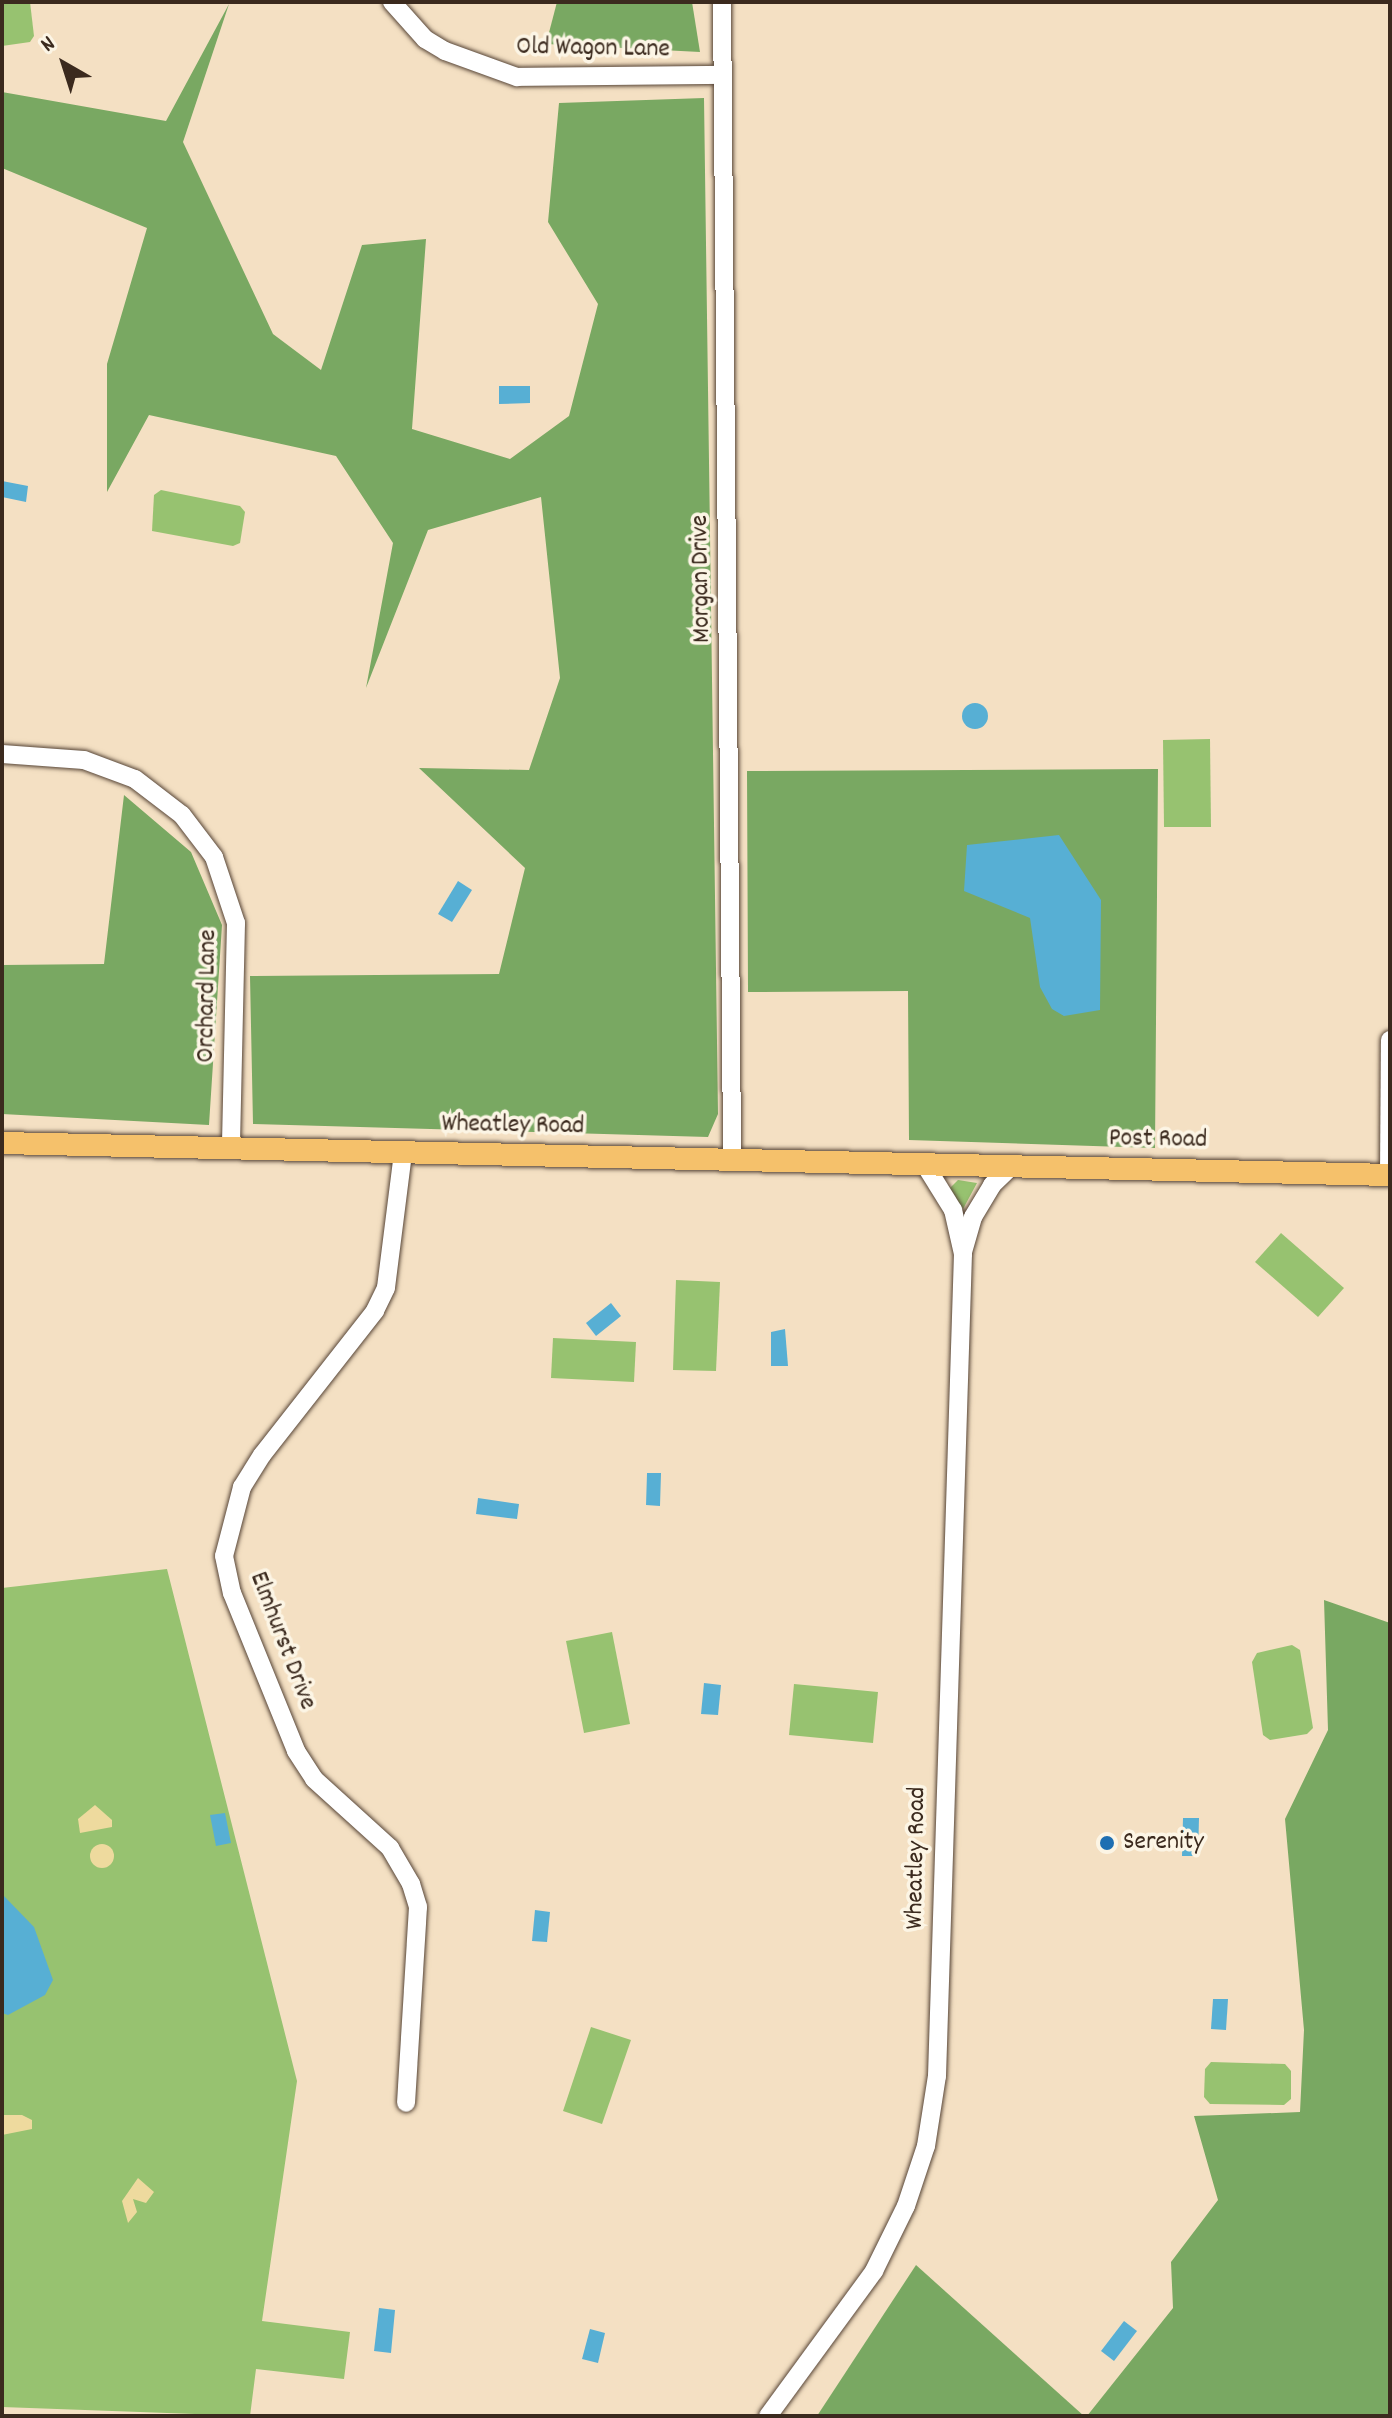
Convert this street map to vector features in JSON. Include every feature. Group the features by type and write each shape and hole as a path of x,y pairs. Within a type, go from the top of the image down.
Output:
{"main road":[{"name":"Wheatley Road","path":"2,1143 403,1153 732,1156 925,1165"},
{"name":"Post Road","path":"925,1165 1389,1174"}],"street":[{"name":"Old Wagon Lane","path":"392,2 425,39 445,51 517,77 722,75"},
{"name":"Morgan Drive","path":"722,2 732,1156"},
{"name":"Orchard Lane","path":"2,754 84,760 135,779 182,815 214,857 236,923 231,1148"},
{"path":"1389,1174 1390,1040"},
{"name":"Elmhurst Drive","path":"403,1153 386,1288 375,1311 249,1476 231,1518 224,1556 232,1593 296,1751 314,1779 390,1848 411,1884 418,1907 406,2103"},
{"name":"Wheatley Road","path":"925,1165 953,1210 963,1254"},
{"name":"Wheatley Road","path":"768,2416 874,2271 906,2206 926,2146 942,1999 963,1254 973,1217 992,1185 1012,1166"}],"green space":[{"path":"2,2 30,2 34,36 30,42 2,46"},
{"path":"557,2 692,2 700,52 546,44"},
{"path":"229,4 183,142 273,334 321,370 362,245 426,239 412,429 510,459 569,416 598,304 548,222 559,103 704,98 718,1114 708,1137 253,1124 250,976 499,974 525,868 419,768 529,770 560,678 541,497 428,530 366,688 393,543 336,456 149,415 107,492 107,364 147,228 2,168 2,92 166,121"},
{"path":"161,490 240,506 245,512 240,543 233,546 152,531 154,495"},
{"path":"1210,739 1211,827 1164,827 1163,740"},
{"path":"1158,769 1155,1148 909,1140 908,991 748,992 747,771"},
{"path":"124,795 191,852 222,925 209,1125 2,1114 2,965 104,964"},
{"path":"958,1180 977,1183 963,1209 950,1188"},
{"path":"1281,1233 1344,1288 1318,1317 1255,1262"},
{"path":"676,1280 720,1282 716,1371 673,1370"},
{"path":"553,1338 636,1342 634,1382 551,1378"},
{"path":"167,1569 297,2081 262,2321 350,2332 344,2379 256,2369 250,2416 2,2407 2,1588"},
{"path":"1324,1600 1390,1623 1390,2416 1087,2416 1173,2308 1171,2262 1218,2200 1194,2116 1300,2112 1304,2030 1285,1819 1328,1730"},
{"path":"612,1632 630,1724 584,1733 566,1641"},
{"path":"1292,1645 1300,1650 1313,1728 1307,1734 1270,1740 1263,1735 1252,1662 1257,1653"},
{"path":"794,1684 878,1692 873,1743 789,1735"},
{"path":"591,2027 631,2040 602,2124 563,2111"},
{"path":"1211,2062 1285,2064 1291,2071 1291,2099 1284,2105 1210,2104 1204,2097 1205,2069"},
{"path":"916,2265 1084,2416 817,2416"}],"sand":[{"path":"95,1805 112,1820 112,1827 80,1833 78,1819"},
{"path":"102,1844 111,1847 114,1856 111,1865 102,1868 93,1865 90,1856 93,1847"},
{"path":"2,2115 22,2115 32,2120 32,2129 2,2135"},
{"path":"138,2178 154,2192 146,2203 133,2199 137,2212 128,2223 122,2201"}],"water":[{"path":"499,386 530,386 530,403 499,404"},
{"path":"2,481 28,486 26,502 2,497"},
{"path":"975,703 984,707 988,716 984,725 975,729 966,725 962,716 966,707"},
{"path":"1059,835 1101,900 1100,1010 1064,1016 1052,1009 1040,987 1030,918 964,891 967,845"},
{"path":"458,881 472,890 452,922 438,914"},
{"path":"611,1303 621,1316 596,1336 586,1323"},
{"path":"785,1329 788,1366 771,1366 771,1332"},
{"path":"647,1473 661,1473 660,1506 646,1505"},
{"path":"478,1498 519,1504 517,1519 476,1514"},
{"path":"704,1683 721,1685 718,1715 701,1714"},
{"path":"225,1813 231,1843 216,1846 210,1815"},
{"path":"1183,1818 1199,1818 1198,1856 1182,1856"},
{"path":"2,1894 34,1927 53,1980 45,1995 8,2015 2,2013"},
{"path":"535,1910 550,1912 547,1942 532,1941"},
{"path":"1213,1999 1228,1999 1226,2030 1211,2029"},
{"path":"379,2308 395,2310 391,2353 374,2351"},
{"path":"1124,2321 1137,2331 1114,2361 1101,2351"},
{"path":"590,2329 605,2333 598,2363 582,2359"}],"place":[{"name":"Serenity","path":"1107,1843"}]}
